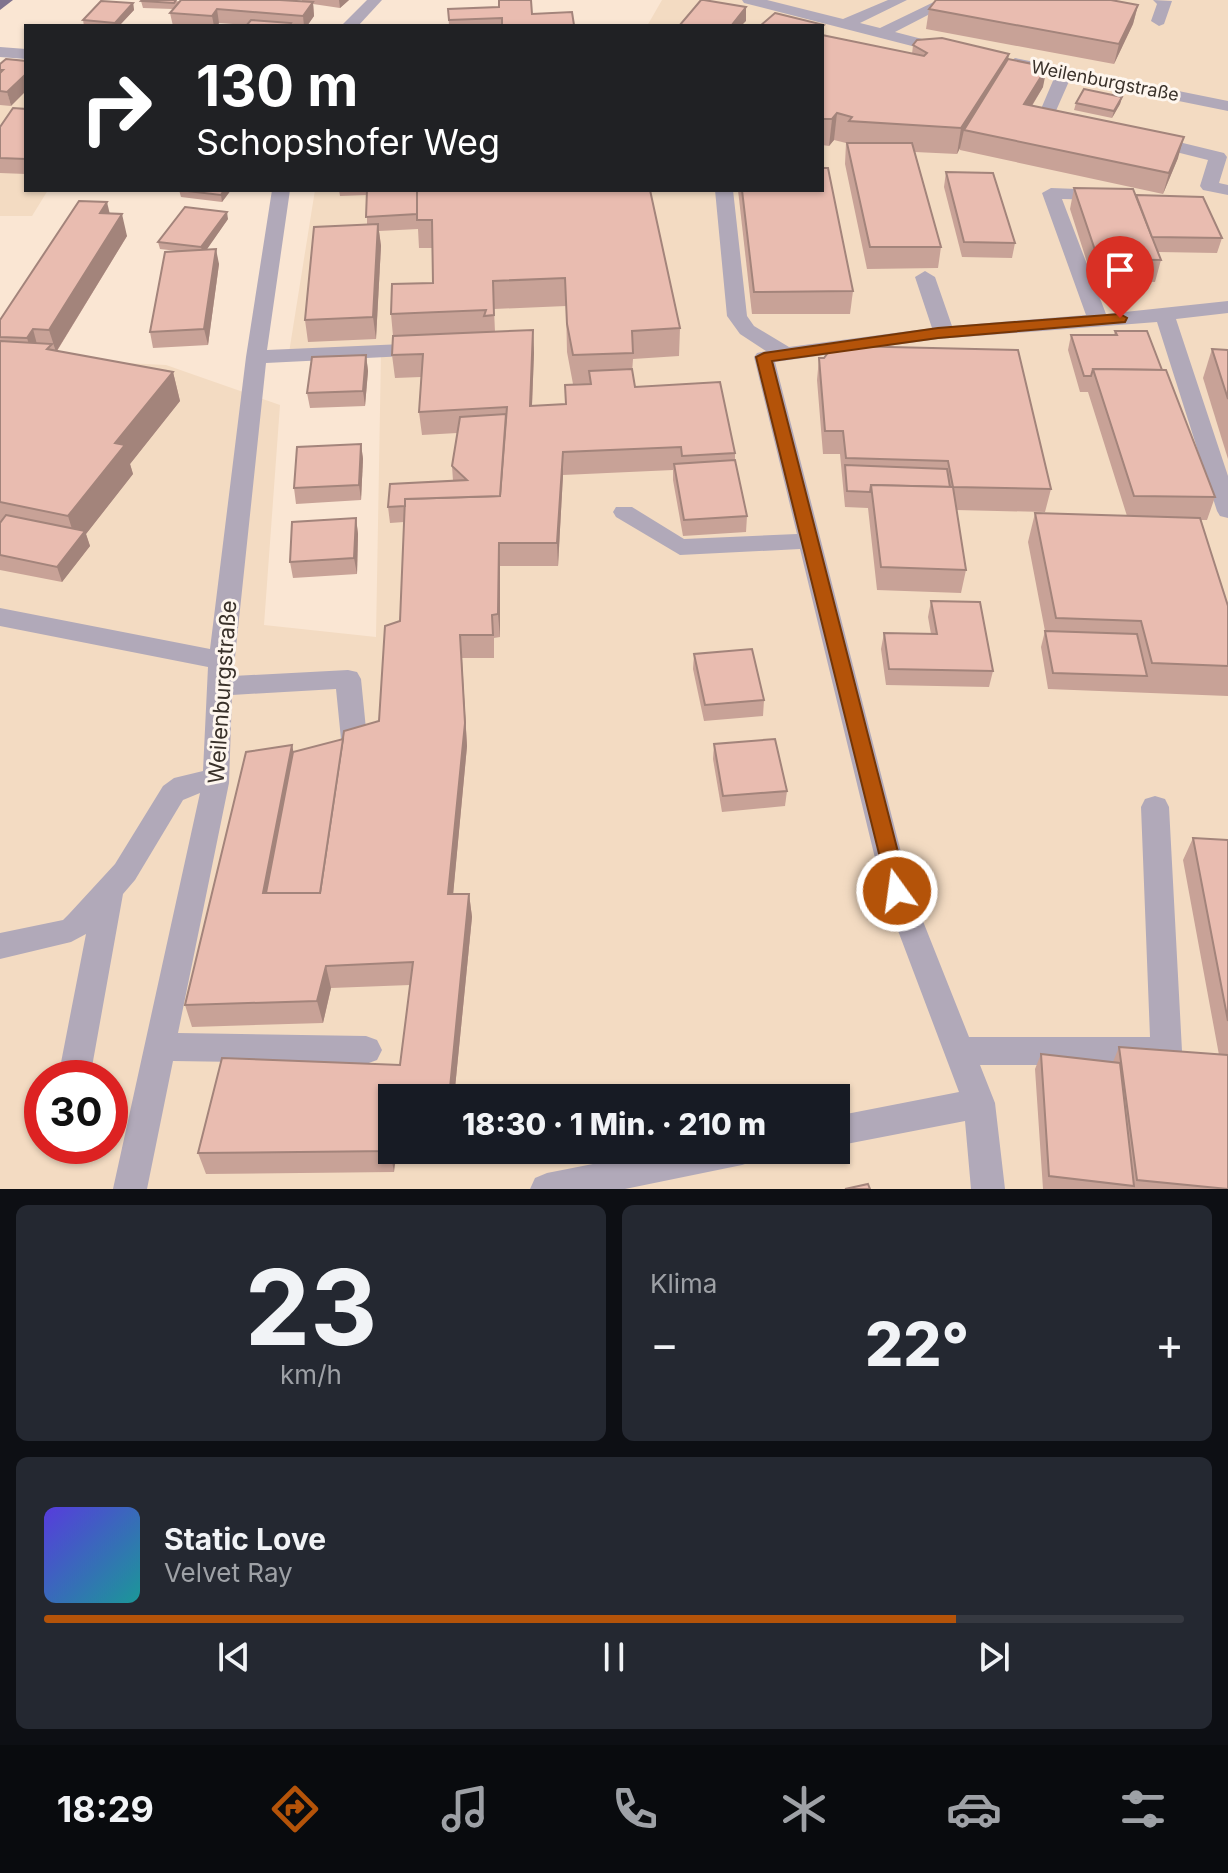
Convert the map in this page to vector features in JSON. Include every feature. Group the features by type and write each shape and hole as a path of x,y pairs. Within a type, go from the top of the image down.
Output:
{"main road":[{"path":"0,6 6,0"}],"street":[{"path":"351,24 375,0"},
{"path":"749,0 956,52"},
{"path":"843,25 872,6 900,0"},
{"path":"880,34 950,0"},
{"path":"1159,21 1165,1 1160,0"},
{"path":"0,52 24,54"},
{"name":"Weilenburgstraße","path":"1003,60 1228,106"},
{"path":"1065,72 1046,116 1089,126"},
{"path":"1132,136 1218,157 1209,186 1228,190"},
{"name":"Weilenburgstraße","path":"130,1189 206,841 215,780 221,660 256,357 281,192"},
{"path":"724,192 737,316 747,330 786,354"},
{"path":"1098,320 1051,193 1123,196"},
{"path":"925,277 944,333"},
{"path":"988,1189 979,1103 897,891 764,357 944,333 1228,307"},
{"path":"1165,315 1228,511"},
{"path":"256,357 448,348"},
{"path":"624,512 680,547 810,541"},
{"path":"0,617 221,660"},
{"path":"220,686 348,679 354,739"},
{"path":"0,946 71,930 110,890 144,847 179,788 215,780"},
{"path":"959,1051 1166,1051 1155,807"},
{"path":"77,1060 110,890"},
{"path":"161,1047 366,1050"},
{"path":"850,1128 979,1103"},
{"path":"547,1189 672,1164"}],"shaded area":[{"path":"662,0 1228,0 1228,1189 0,1189 0,357 166,365 280,405 264,625 376,637 381,353 288,359 315,192 824,192 824,24 648,24"},
{"path":"0,66 24,68 24,192 47,192 32,216 0,216"}],"building":[{"path":"142,0 176,0 174,3"},
{"path":"181,0 313,2 303,16 217,9 212,16 170,13"},
{"path":"499,0 531,0 532,14 572,12 574,24 502,24 502,18 449,20 448,9 499,7"},
{"path":"701,0 746,7 733,24 681,24"},
{"path":"936,0 1111,0 1138,5 1119,44 929,9"},
{"path":"101,1 133,3 115,23 83,20"},
{"path":"775,13 820,24 762,24"},
{"path":"251,20 291,23 290,24 248,24"},
{"path":"824,35 924,56 927,53 913,45 917,40 942,38 1009,54 961,128 849,121 852,117 837,113 832,119 824,119"},
{"path":"6,59 24,61 24,76 7,92 0,91 0,73 3,70 0,70 0,64"},
{"path":"1008,59 1047,67 1024,104 1184,137 1169,173 964,130"},
{"path":"1084,89 1122,97 1114,111 1076,103"},
{"path":"13,108 24,109 24,159 0,158 0,127"},
{"path":"847,143 912,143 941,247 870,247"},
{"path":"824,168 828,168 853,291 754,292 742,192 824,192"},
{"path":"946,172 993,173 1015,243 964,242"},
{"path":"1074,188 1133,189 1161,260 1098,259"},
{"path":"196,192 223,192 221,195"},
{"path":"367,192 417,192 417,214 366,217"},
{"path":"417,192 650,192 680,328 632,331 633,353 573,355 567,324 565,278 493,281 494,315 484,316 486,310 391,314 392,284 433,283 432,220 417,220"},
{"path":"1136,195 1203,197 1222,238 1152,237"},
{"path":"79,201 107,202 100,213 122,214 49,330 33,329 27,338 0,337 0,320"},
{"path":"185,207 227,212 201,247 158,242"},
{"path":"378,224 373,317 305,320 314,227"},
{"path":"216,249 204,329 150,332 165,252"},
{"path":"533,330 530,406 566,404 565,385 591,384 589,371 632,369 635,387 720,382 735,453 682,456 681,447 563,452 557,543 499,543 498,614 492,615 493,635 460,635 465,723 448,894 469,894 450,1084 378,1084 378,1151 198,1153 222,1058 400,1065 413,962 326,966 317,1001 185,1005 246,752 292,745 263,893 320,893 344,731 379,721 385,626 400,621 405,499 500,496 507,407 419,412 423,354 392,355 393,336"},
{"path":"1115,331 1147,331 1162,370 1093,369 1091,376 1084,376 1071,335 1117,335"},
{"path":"0,341 52,344 47,349 173,372 115,443 125,445 68,516 0,502"},
{"path":"846,346 1018,350 1051,489 953,487 948,461 846,458 843,431 825,431 819,358 824,358 830,350 846,349"},
{"path":"1212,349 1228,350 1228,399"},
{"path":"366,355 363,391 307,393 312,357"},
{"path":"1093,369 1166,370 1215,497 1134,496"},
{"path":"506,414 500,496 405,499 405,506 388,507 390,484 467,480 452,466 460,417"},
{"path":"361,444 359,485 294,488 297,447"},
{"path":"735,460 747,516 684,520 674,464"},
{"path":"845,465 947,469 950,487 871,485 870,492 847,491"},
{"path":"871,485 953,487 966,570 881,567"},
{"path":"1035,513 1200,518 1228,606 1228,666 1152,663 1141,621 1056,618"},
{"path":"6,515 85,531 57,567 0,555 0,523"},
{"path":"356,518 354,558 290,562 292,522"},
{"path":"931,601 980,602 993,671 889,669 884,633 937,634"},
{"path":"1045,631 1137,634 1147,676 1053,673"},
{"path":"752,649 764,700 705,705 694,654"},
{"path":"343,739 320,893 266,893 293,752"},
{"path":"775,739 787,791 723,796 714,744"},
{"path":"1193,838 1228,840 1228,1021"},
{"path":"1119,1047 1228,1055 1228,1189 1137,1180"},
{"path":"1041,1054 1120,1063 1134,1186 1049,1176"},
{"path":"868,1184 870,1189 845,1189"}],"route":[{"path":"897,891 764,357 938,333 1120,318"}]}
